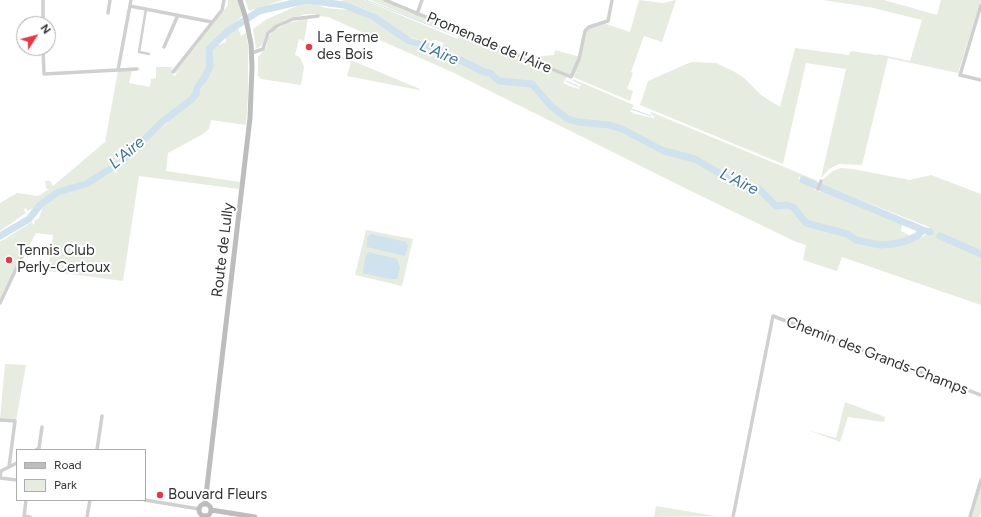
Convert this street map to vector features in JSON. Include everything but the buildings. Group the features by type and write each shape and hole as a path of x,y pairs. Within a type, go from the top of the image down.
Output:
{"main road":[{"name":"Route de Lully","path":"205,504 250,118 252,53 246,19 240,0"},
{"path":"205,504 210,506 211,510 210,514 204,516 200,514 200,505 205,504"},
{"path":"211,510 255,517"}],"street":[{"path":"43,0 43,16"},
{"path":"108,13 110,0"},
{"path":"118,70 131,0"},
{"path":"173,72 223,9 224,0"},
{"name":"Promenade de l'Aire","path":"385,0 571,77 578,60 585,31 589,27 608,21 612,0"},
{"path":"417,14 422,0"},
{"path":"130,6 212,22"},
{"path":"981,6 960,75 981,80"},
{"path":"146,9 139,52 149,54"},
{"path":"164,47 178,15"},
{"path":"252,53 263,49 268,33 277,26 293,19 318,16"},
{"path":"43,56 44,74 137,68"},
{"path":"818,190 821,182"},
{"path":"0,303 26,248"},
{"name":"Chemin des Grands-Champs","path":"733,517 773,316 981,395"},
{"path":"97,449 102,416"},
{"path":"0,420 15,422 9,467"},
{"path":"38,449 40,448 42,427"},
{"path":"16,464 2,471 0,478 16,480"},
{"path":"970,517 981,480"},
{"path":"146,500 199,509"},
{"path":"26,501 24,517 30,517"},
{"path":"87,517 90,501"}],"green space":[{"path":"228,0 244,0 239,6 242,16 205,49 208,55 207,68 190,98 161,119 115,162 85,183 63,189 28,211 25,208 24,210 26,213 0,231 0,203 17,193 38,196 49,189 46,188 45,181 50,181 53,186 105,142 118,71 132,70 129,83 150,87 151,79 156,78 156,67 172,67 172,74 175,76 195,51 176,74 174,72 228,5"},
{"path":"245,0 283,0 249,11"},
{"path":"341,0 364,0 458,39 459,34 451,28 567,77 563,83 569,86 579,89 581,85 573,81 573,79 634,105 630,111 635,114 654,118 655,115 654,117 650,113 651,112 818,181 815,183 800,176 798,180 799,179 814,186 815,190 820,192 821,190 898,222 902,225 901,231 917,239 930,233 929,227 820,184 821,181 833,171 841,168 910,180 931,175 981,194 981,305 842,257 837,271 803,260 806,245 794,241 693,192 454,73 328,17 318,16 318,14 306,14 285,20 267,31 262,45 256,49 253,29 267,19 304,3 312,3 326,8 348,10 377,22 407,44 428,50 437,55 444,43 435,40 426,42 409,37 374,13"},
{"path":"370,0 383,0 446,26 445,28 427,24"},
{"path":"639,0 663,3 676,0 662,42 644,36 631,72 633,73 627,89 633,91 630,101 526,57 554,55 555,50 580,57 586,32 591,27 606,24 630,32"},
{"path":"823,0 884,0 937,15 941,0 981,0 958,73 888,58 862,165 839,164 829,169 821,178 846,69 806,63 783,164 640,105 648,81 691,62 716,63 733,71 743,77 761,95 780,107 795,48 849,55 851,51 878,54 910,61 922,20 869,7"},
{"path":"308,18 304,41 299,39 295,55 300,57 304,67 301,85 261,79 258,76 258,57 266,48 268,38 273,31 288,23"},
{"path":"238,27 241,36 246,33 248,45 248,96 246,125 211,120 209,129 203,134 168,153 166,171 240,182 239,189 139,176 123,281 48,271 53,235 36,233 27,250 24,249 0,299 0,242 32,222 33,225 35,223 34,221 39,218 43,206 59,194 84,188 115,171 116,174 118,166 167,123 173,115 195,100 210,73 212,51 216,46 226,42 226,38 223,39 222,37"},
{"path":"341,56 420,89 347,76 351,62 340,59"},
{"path":"366,230 413,239 402,286 355,275"},
{"path":"5,364 26,365 16,421 0,419"},
{"path":"845,402 885,417 884,422 848,417 840,442 808,430 836,438"},
{"path":"981,485 981,512 979,517 972,517"},
{"path":"656,506 715,516 654,517"}],"water":[{"path":"371,234 406,242 408,246 405,256 367,247 367,238"},
{"path":"368,252 397,259 400,268 397,279 389,279 363,273 365,258"}],"waterway":[{"name":"L'Aire","path":"0,236 29,219 40,205 58,192 86,184 120,163 162,122 191,100 196,94 197,88 205,77 210,66 209,49 228,31 259,11 306,0 344,5 374,17 409,41 438,49 451,58 460,60 484,72 490,73 499,81 532,84 551,106 568,119 578,122 609,125 622,129 664,151 695,159 736,183 759,189 776,206 787,205 793,207 806,223 847,234 856,240 880,245 906,241 917,236 923,230 930,232"},
{"path":"366,0 457,36"},
{"path":"566,81 580,87"},
{"path":"631,109 651,116"},
{"path":"803,180 923,230"},
{"name":"L'Aire","path":"940,236 981,254"}],"place":[{"name":"La Ferme des Bois","path":"309,47"},
{"name":"Tennis Club Perly-Certoux","path":"9,260"},
{"name":"Bouvard Fleurs","path":"160,495"}]}
